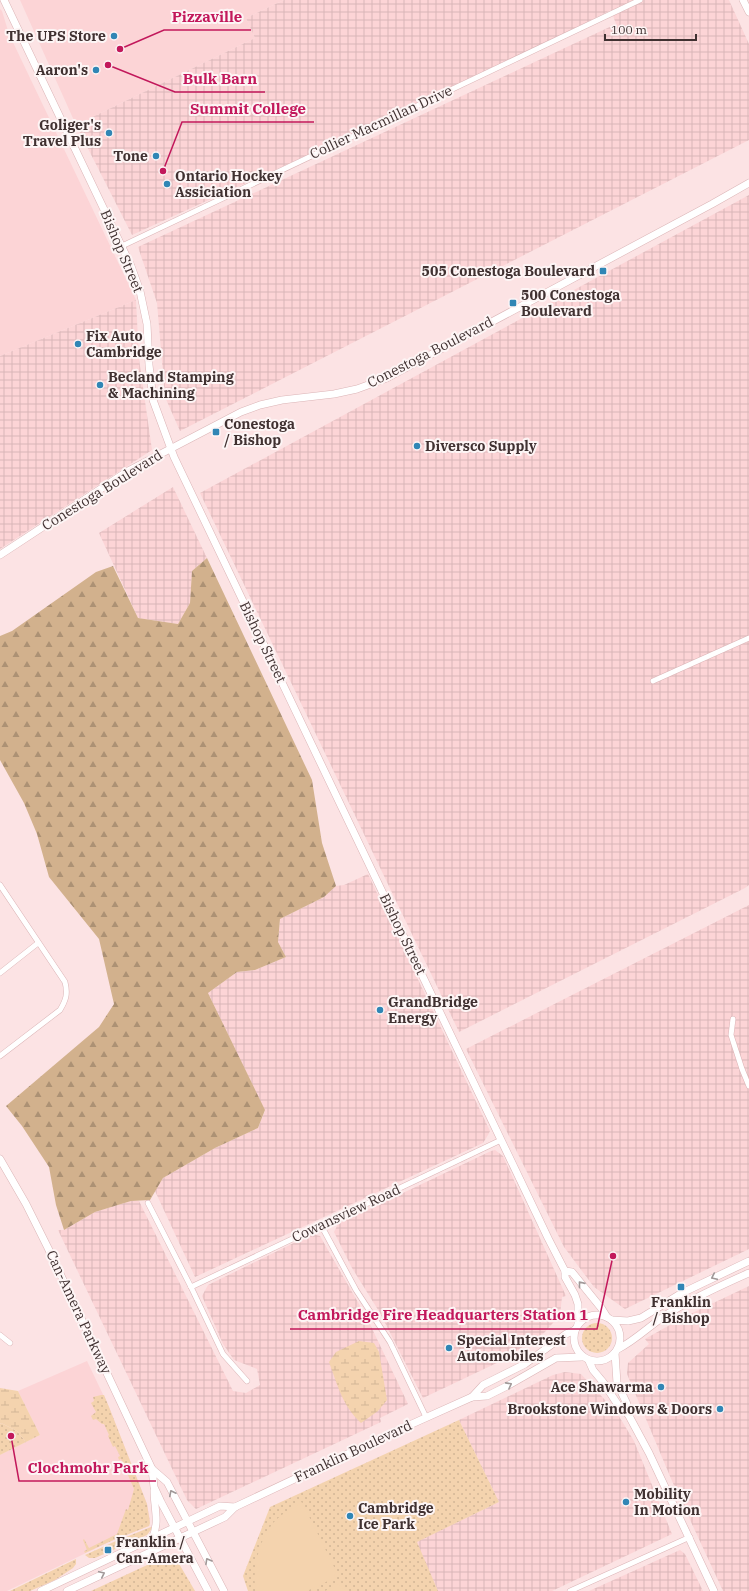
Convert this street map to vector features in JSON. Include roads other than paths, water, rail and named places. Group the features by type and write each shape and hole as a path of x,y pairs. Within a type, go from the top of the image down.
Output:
{"main road":[{"name":"Bishop Street","path":"4,0 122,246 137,281 145,309 148,330 149,365 153,400 170,448 548,1238 565,1270 565,1277 577,1301 576,1327"},
{"path":"743,0 749,12"},
{"name":"Conestoga Boulevard","path":"0,555 122,475 170,448 229,418 260,405 282,400 334,394 357,389 387,378 749,183"},
{"name":"Can-Amera Parkway","path":"0,1158 26,1204 48,1248 152,1469 154,1487 208,1591"},
{"path":"628,1414 620,1408 585,1359 577,1351 574,1345 576,1327 584,1319 591,1315 599,1315 628,1321 641,1318 682,1293 749,1261"},
{"name":"Bishop Street","path":"565,1270 572,1272 609,1318"},
{"path":"585,1359 598,1362 608,1359 653,1323 673,1310 749,1273"},
{"path":"609,1318 617,1326 620,1333 620,1341 617,1351 617,1383 627,1404 628,1414 649,1453 714,1591"},
{"name":"Franklin Boulevard","path":"472,1397 483,1385 525,1364 576,1327"},
{"name":"Franklin Boulevard","path":"67,1591 225,1517 235,1507 426,1417 472,1397 487,1396 556,1358 585,1359"},
{"name":"Can-Amera Parkway","path":"152,1469 167,1482 224,1591"},
{"path":"152,1538 156,1530 154,1487"},
{"name":"Franklin Boulevard","path":"41,1591 220,1506 235,1507"}],"street":[{"name":"Collier Macmillan Drive","path":"122,246 640,0"},
{"path":"653,681 749,638"},
{"path":"0,1056 60,1010 66,1000 67,989 65,982 1,889"},
{"path":"0,973 38,943"},
{"path":"733,1019 731,1036 749,1086"},
{"name":"Cowansview Road","path":"191,1287 501,1140"},
{"path":"148,1203 223,1354 247,1381"},
{"path":"321,1225 356,1290 390,1342 426,1417"},
{"path":"0,1335 10,1343"},
{"path":"570,1591 690,1538"}],"place":[{"name":"The UPS Store","path":"114,36"},
{"name":"Pizzaville","path":"120,49"},
{"name":"Bulk Barn","path":"108,65"},
{"name":"Aaron's","path":"96,70"},
{"name":"Goliger's Travel Plus","path":"109,133"},
{"name":"Tone","path":"156,156"},
{"name":"Summit College","path":"163,171"},
{"name":"Ontario Hockey Assiciation","path":"167,184"},
{"name":"505 Conestoga Boulevard","path":"603,271"},
{"name":"500 Conestoga Boulevard","path":"513,303"},
{"name":"Fix Auto Cambridge","path":"78,344"},
{"name":"Becland Stamping & Machining","path":"100,385"},
{"name":"Conestoga / Bishop","path":"216,432"},
{"name":"Diversco Supply","path":"417,446"},
{"name":"GrandBridge Energy","path":"380,1010"},
{"name":"Cambridge Fire Headquarters Station 1","path":"613,1256"},
{"name":"Franklin / Bishop","path":"681,1287"},
{"name":"Special Interest Automobiles","path":"449,1348"},
{"name":"Ace Shawarma","path":"661,1387"},
{"name":"Brookstone Windows & Doors","path":"720,1409"},
{"name":"Clochmohr Park","path":"11,1436"},
{"name":"Mobility In Motion","path":"626,1502"},
{"name":"Cambridge Ice Park","path":"350,1516"},
{"name":"Franklin / Can-Amera","path":"108,1550"}]}
